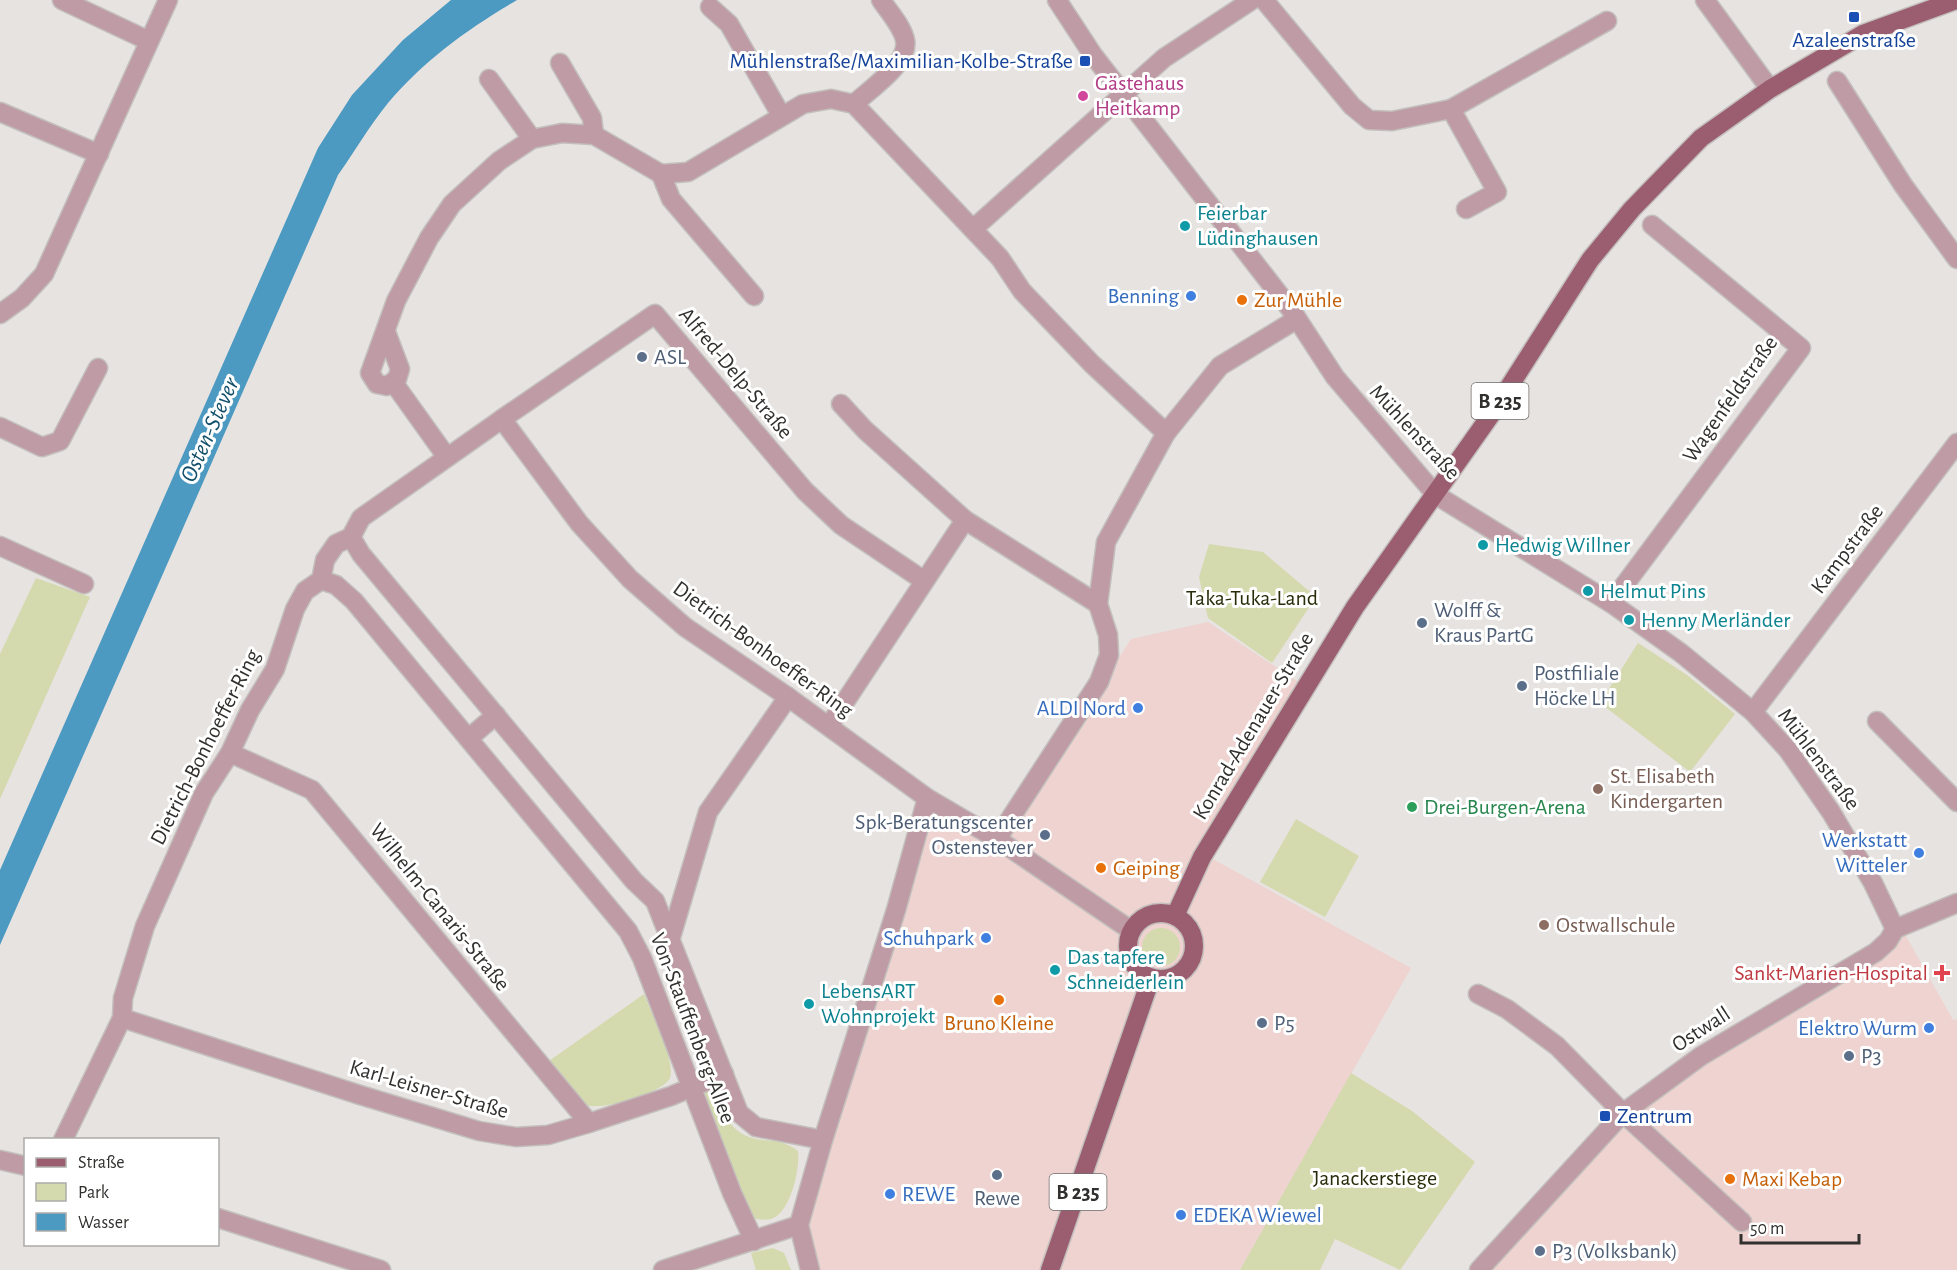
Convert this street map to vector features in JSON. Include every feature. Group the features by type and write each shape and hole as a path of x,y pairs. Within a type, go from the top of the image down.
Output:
{"main road":[{"name":"Konrad-Adenauer-Straße","path":"1174,916 1202,856 1354,607 1436,495 1495,409 1560,304 1611,235 1701,138 1770,88 1863,34 1956,0"},
{"path":"1162,913 1174,916 1185,923 1192,934 1194,946 1192,958 1185,969 1174,977 1163,980 1151,978 1133,962 1129,952 1132,931 1139,922 1150,915 1162,913"},
{"name":"B 235","path":"1050,1270 1151,978"}],"street":[{"path":"62,0 149,41"},
{"path":"0,314 22,298 44,274 168,0"},
{"path":"854,104 898,63 906,43 881,0"},
{"name":"Mühlenstraße","path":"1057,0 1124,96 1297,319 1335,377 1436,495 1611,603 1682,653 1754,712 1788,750 1831,812 1873,883 1894,928"},
{"path":"973,229 1164,58 1252,0"},
{"path":"1264,0 1352,106 1369,120 1392,121 1451,109 1607,21"},
{"path":"1706,0 1770,88"},
{"path":"710,7 729,24 781,115"},
{"path":"560,63 592,118 594,135"},
{"path":"489,79 532,139"},
{"path":"1838,81 1903,185 1957,259"},
{"path":"446,456 393,382 387,386 376,384 370,373 396,301 429,238 452,204 499,161 532,139 562,134 594,135 661,174 688,172 781,115 803,104 831,99 854,104 1000,258 1022,291 1092,364 1166,433"},
{"path":"1451,109 1497,192 1466,209"},
{"path":"0,112 99,154"},
{"path":"661,174 671,199 754,296"},
{"name":"Wagenfeldstraße","path":"1611,603 1801,348 1652,225"},
{"name":"Alfred-Delp-Straße","path":"502,419 655,314 805,490 841,525 923,580"},
{"path":"997,839 1099,682 1109,655 1108,635 1098,604 1106,542 1166,433 1220,366 1297,319"},
{"path":"0,427 42,447 60,441 98,368"},
{"path":"841,404 865,430 965,520 1098,604"},
{"name":"Dietrich-Bonhoeffer-Ring","path":"64,1138 122,1018 123,998 145,926 204,793 230,753 250,710 275,669 295,609 305,591 321,580 325,560 336,544 351,537 361,518 446,456 502,419 579,523 630,579 685,627 788,697 927,798 997,839 1132,931"},
{"name":"Kampstraße","path":"1754,712 1957,443"},
{"path":"829,726 923,580 965,520"},
{"name":"Von-Stauffenberg-Allee","path":"351,537 361,554 634,881 655,902 671,937 739,1113 756,1127 823,1140"},
{"path":"0,546 84,584"},
{"name":"Von-Stauffenberg-Allee","path":"321,580 336,585 354,601 628,931 642,958 732,1194 753,1241"},
{"path":"671,937 708,812 788,697"},
{"path":"469,738 496,715"},
{"path":"1877,721 1957,802"},
{"name":"Wilhelm-Canaris-Straße","path":"230,753 312,790 589,1123"},
{"path":"810,1270 799,1226 823,1140 896,910 927,798"},
{"path":"1894,928 1957,903"},
{"name":"Ostwall","path":"1479,1270 1623,1113 1701,1056 1876,952 1888,940 1894,928"},
{"path":"1478,994 1507,1010 1557,1046 1623,1113 1742,1222"},
{"name":"Karl-Leisner-Straße","path":"122,1018 479,1131 526,1137 548,1135 589,1123 691,1088 724,1074"},
{"path":"0,1160 24,1166"},
{"path":"219,1218 337,1263 381,1270"},
{"path":"663,1270 799,1226"}],"shaded area":[{"path":"1208,622 1300,683 1200,852 1411,968 1240,1270 811,1270 801,1224 928,801 998,842 1131,639"},
{"path":"1901,927 1953,1020 1957,1019 1957,1270 1476,1270 1625,1114"}],"green space":[{"name":"Taka-Tuka-Land","path":"1209,544 1263,552 1316,597 1272,663 1208,618 1199,577"},
{"path":"36,578 90,597 0,799 0,654"},
{"path":"1638,643 1687,675 1735,714 1690,772 1600,703"},
{"path":"1296,819 1359,856 1325,917 1260,882"},
{"path":"1161,928 1175,933 1180,947 1175,961 1161,966 1147,961 1142,947 1147,933"},
{"path":"644,994 666,1049 671,1070 670,1078 656,1089 630,1100 603,1106 585,1104 549,1061"},
{"name":"Janackerstiege","path":"1351,1073 1412,1111 1475,1162 1400,1270 1335,1239 1320,1270 1240,1270"},
{"path":"710,1080 722,1110 733,1127 751,1138 781,1142 798,1151 796,1176 791,1194 783,1210 771,1219 762,1220 746,1216 691,1088"},
{"path":"773,1248 784,1253 791,1270 756,1270 751,1253"}],"water":[{"name":"Osten-Stever","path":"451,0 517,0 448,46 402,87 381,111 338,175 0,945 0,870 318,148 352,95 403,40"}],"place":[{"name":"Azaleenstraße","path":"1854,17"},
{"name":"Mühlenstraße/Maximilian-Kolbe-Straße","path":"1085,61"},
{"name":"Gästehaus Heitkamp","path":"1083,96"},
{"name":"Feierbar Lüdinghausen","path":"1185,226"},
{"name":"Benning","path":"1191,296"},
{"name":"Zur Mühle","path":"1242,300"},
{"name":"ASL","path":"642,357"},
{"name":"Hedwig Willner","path":"1483,545"},
{"name":"Helmut Pins","path":"1588,591"},
{"name":"Henny Merländer","path":"1629,620"},
{"name":"Wolff & Kraus PartG","path":"1422,623"},
{"name":"Postfiliale Höcke LH","path":"1522,686"},
{"name":"ALDI Nord","path":"1138,708"},
{"name":"St. Elisabeth Kindergarten","path":"1598,789"},
{"name":"Drei-Burgen-Arena","path":"1412,807"},
{"name":"Spk-Beratungscenter Ostenstever","path":"1045,835"},
{"name":"Werkstatt Witteler","path":"1919,853"},
{"name":"Geiping","path":"1101,868"},
{"name":"Ostwallschule","path":"1544,925"},
{"name":"Schuhpark","path":"986,938"},
{"name":"Das tapfere Schneiderlein","path":"1055,970"},
{"name":"Sankt-Marien-Hospital","path":"1942,973"},
{"name":"Bruno Kleine","path":"999,1000"},
{"name":"LebensART Wohnprojekt","path":"809,1004"},
{"name":"P5","path":"1262,1023"},
{"name":"Elektro Wurm","path":"1929,1028"},
{"name":"P3","path":"1849,1056"},
{"name":"Zentrum","path":"1605,1116"},
{"name":"Rewe","path":"997,1175"},
{"name":"Maxi Kebap","path":"1730,1179"},
{"name":"REWE","path":"890,1194"},
{"name":"EDEKA Wiewel","path":"1181,1215"},
{"name":"P3 (Volksbank)","path":"1540,1251"}]}
